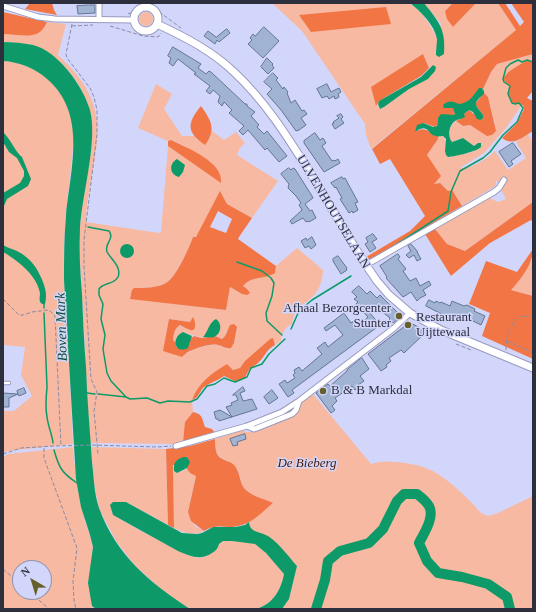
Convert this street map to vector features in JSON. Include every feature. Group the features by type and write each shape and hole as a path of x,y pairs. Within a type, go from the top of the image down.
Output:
{"main road":[{"path":"146,5 158,16 157,24 152,30 148,31 139,29 134,20 135,14 146,5"},
{"name":"ULVENHOUTSELAAN","path":"157,24 182,35 204,48 234,71 256,95 283,129 366,265 389,295 410,313 441,330 533,368"}],"street":[{"path":"99,3 99,22"},
{"path":"3,6 38,16 73,20 99,22 134,20"},
{"path":"366,265 494,192 499,188 504,180"},
{"path":"176,446 247,426 282,412 299,401 394,328 410,313"}],"lane":[{"path":"3,383 9,383"}],"path":[{"path":"122,20 128,14 146,5 158,11 180,27 185,33"},
{"path":"73,20 66,54 67,58 90,88 97,110 97,134 84,240 84,266 91,379 97,392 94,411 98,454"},
{"path":"72,26 99,22"},
{"path":"106,25 143,36 158,36 161,32"},
{"path":"152,30 163,33"},
{"path":"3,298 19,315 48,310 54,316 61,446"},
{"path":"506,350 506,339 514,322 521,316 533,317"},
{"path":"506,341 533,353"},
{"path":"3,454 21,448 61,446 176,446"},
{"path":"44,447 44,458 77,548 73,581 76,609"},
{"path":"3,569 12,577"},
{"path":"39,600 49,609"}],"green space":[{"path":"272,3 410,3 426,19 437,38 441,24 424,3 453,3 445,11 453,27 476,3 498,3 516,30 371,149 366,135 365,124 302,31","holes":["423,54 429,68 433,65 428,79 409,89 384,107 380,109 378,105 377,106"]},
{"path":"143,12 149,12 153,16 153,22 149,26 143,26 139,22 139,16"},
{"path":"47,22 66,24 58,55 78,76 90,96 96,115 98,134 86,222 159,233 161,232 168,146 221,182 211,162 172,140 168,141 138,128 156,84 172,94 164,109 182,136 195,136 197,140 210,139 212,131 224,140 236,132 245,143 240,148 237,155 278,181 252,218 227,204 222,195 196,237 193,237 182,262 170,280 159,286 134,288 130,298 226,310 230,287 242,294 247,289 242,286 250,280 275,273 276,266 297,248 323,270 321,283 317,292 298,309 292,324 287,327 281,336 281,341 275,345 273,340 270,339 240,368 236,370 230,369 207,378 192,400 193,412 186,426 183,442 174,444 90,443 81,278 80,229 91,152 92,122 86,100 78,83 59,61 44,50 35,46 3,42 3,34 36,34 45,27","holes":["169,319 190,322 189,330 180,325 175,330 173,340 176,343 176,338 183,332 201,338 207,333 219,333 215,336 222,339 225,336 226,331 237,327 234,343 230,348 210,345 186,354 164,351"]},
{"path":"533,54 533,62 531,63 527,60 505,75 506,83 510,86 508,94 512,103 520,103 521,106 506,128 484,153 460,168 474,165 495,151 508,170 526,158 516,142 528,134 533,143 533,202 465,251 447,244 435,229 488,197 498,202 506,199 496,180 496,185 494,187 462,206 452,190 448,191 440,183 434,184 427,155 438,139 438,136 443,136 451,157 475,151 481,147 478,143 474,146 459,139 451,142 449,134 450,128 456,121 463,126 470,125 476,129 495,123 492,116 490,103 483,89 491,72 497,64"},
{"path":"3,61 25,65 45,76 61,93 67,102 71,113 73,153 66,220 64,286 73,444 7,451 3,453 3,411 14,411 32,396 21,375 25,347 3,345"},
{"path":"533,258 533,296 511,290 521,278"},
{"name":"De Bieberg","path":"313,394 371,464 387,461 411,464 426,468 441,476 463,494 481,513 488,516 498,513 533,496 533,609 282,609 289,599 297,566 252,530 249,522 273,503 253,495 245,489 237,469 216,452 215,439 243,430 246,432 252,432 290,417 299,410 299,404"},
{"path":"73,447 85,522 93,547 91,560 92,606 96,609 3,609 3,457 8,454"},
{"path":"91,447 166,449 168,525 126,502 111,509 113,515 188,555 198,558 207,556 223,541 244,541 259,546 267,553 284,574 281,586 272,600 256,609 190,609 167,594 135,566 116,541 99,509 94,483"},
{"path":"187,469 190,473 196,475 188,512 195,526 204,531 200,533 192,534 174,528 174,471 177,473"}],"shaded area":[{"path":"30,3 52,3 57,15 25,9"},
{"path":"410,3 424,3 434,15 440,26 444,38 444,54 439,57 436,55 437,39 433,28 423,14"},
{"path":"453,3 476,3 453,27 447,19 445,11"},
{"path":"498,3 505,3 520,26 524,22 511,3 533,3 533,54 497,64 491,72 483,89 482,88 468,102 450,107 453,107 454,115 438,118 437,125 435,127 423,123 415,132 423,129 438,136 438,139 427,155 441,176 434,184 440,183 448,191 452,190 462,206 368,261 366,257 410,231 425,216 390,159 380,164 372,149 516,30"},
{"path":"386,7 391,24 311,32 299,15"},
{"path":"3,12 47,22 44,28 34,35 3,34"},
{"path":"3,42 33,45 51,54 75,80 87,101 90,110 92,137 89,168 81,214 80,269 92,462 96,497 106,525 125,554 161,589 190,609 96,609 92,606 88,583 93,547 81,507 76,479 64,280 65,224 73,162 72,126 68,109 60,93 47,79 26,66 3,61"},
{"path":"423,54 429,68 421,76 379,101 376,106 371,87"},
{"path":"527,60 533,62 533,91 527,98 533,101 533,131 518,140 510,142 502,138 517,123 524,109 523,105 521,106 520,103 512,103 508,94 510,86 504,79 510,71"},
{"path":"433,65 436,67 435,71 428,79 409,89 380,109 378,104 379,101 421,77"},
{"path":"479,88 482,88 484,94 476,102 476,104 483,115 483,118 481,120 477,119 473,112 469,110 464,114 465,117 456,120 453,123 449,134 452,142 463,138 474,146 481,143 481,147 466,154 448,157 445,151 446,139 443,136 433,135 423,128 415,132 417,125 423,123 433,127 437,126 438,118 441,114 454,115 453,108 444,108 443,105 449,102 460,104 466,102"},
{"path":"484,93 488,97 496,131 492,135 487,136 470,125 463,126 456,121 464,117 464,114 469,110 481,120 483,118 483,115 476,104"},
{"path":"201,106 208,116 212,130 209,140 205,145 194,136 191,127 193,117"},
{"path":"3,132 22,157 31,179 28,186 7,199 3,208 3,193 20,183 24,176 24,171 17,158 9,152 3,142"},
{"path":"171,140 211,162 220,175 221,183 168,146 168,141"},
{"path":"177,159 185,165 183,172 179,177 172,172 171,169 172,164"},
{"path":"220,191 227,204 252,218 238,239 276,266 275,273 251,280 243,286 250,293 247,295 242,294 230,287 226,310 130,299 134,288 159,286 170,280 182,262 193,237 196,237","holes":["218,211 232,219 226,233 210,227"]},
{"path":"533,202 533,222 531,220 490,243 451,276 425,234 435,229 447,244 465,251"},
{"path":"124,244 130,244 134,248 134,254 130,258 124,258 120,254 120,248"},
{"path":"3,245 22,254 33,264 39,273 45,288 45,304 40,302 38,286 31,274 14,259 3,252"},
{"path":"533,249 529,266 511,290 533,296 533,359 482,336 490,313 469,304 486,261 517,272"},
{"path":"193,317 195,328 193,330 189,330 180,325 175,330 173,340 176,343 176,347 189,345 190,339 194,336 201,338 215,336 222,339 230,325 234,324 237,327 234,343 231,348 220,345 207,345 189,351 182,357 163,351 169,319 190,322"},
{"path":"216,319 220,324 220,331 218,334 213,337 203,337 212,322"},
{"path":"183,332 192,336 188,348 183,350 177,347 176,341 179,334"},
{"path":"273,338 275,345 250,369 245,378 237,382 224,376 205,386 197,397 192,400 198,388 216,371 227,364 233,370 240,368 245,361"},
{"path":"193,412 199,414 203,419 205,427 212,429 215,433 183,442 185,422"},
{"path":"215,439 217,454 235,466 244,489 253,495 273,503 248,523 234,527 213,527 204,531 191,521 188,512 196,476 190,473 187,468 173,465 174,528 168,525 166,449 190,446"},
{"path":"187,457 190,462 187,468 177,473 174,471 174,466 177,460"},
{"path":"113,502 126,502 182,533 197,534 213,527 236,527 245,525 249,522 253,530 268,536 276,542 297,566 289,599 282,609 256,609 272,600 281,586 284,574 266,553 255,544 223,541 219,544 216,550 208,555 203,557 191,556 178,551 113,515 110,505"}],"building":[{"path":"95,5 95,13 78,14 77,6"},
{"path":"264,27 279,41 263,58 248,44 252,40 250,38 253,34 255,36"},
{"path":"227,29 230,33 219,42 217,40 215,44 204,36 208,31 216,37"},
{"path":"173,47 201,64 198,68 206,74 209,71 211,72 245,104 247,104 247,106 255,112 251,116 259,125 257,127 264,134 267,131 287,156 279,162 267,148 265,150 248,130 243,135 239,131 244,126 229,113 232,110 224,102 222,106 218,102 220,96 213,90 210,94 206,91 210,86 178,59 173,66 169,63 171,58 168,56"},
{"path":"267,58 273,64 272,65 274,68 268,74 261,67"},
{"path":"273,73 278,78 276,80 283,89 284,87 288,92 287,93 291,103 295,100 302,111 304,110 307,114 301,118 306,125 299,130 296,131 267,94 272,89 264,82"},
{"path":"327,84 331,92 339,88 341,92 338,94 339,97 335,99 334,96 329,99 327,96 322,98 317,89"},
{"path":"341,114 343,117 341,119 344,123 335,129 332,124 339,118 337,116"},
{"path":"315,133 320,140 323,138 326,143 322,146 332,161 338,159 340,163 324,172 304,143 304,141"},
{"path":"513,143 521,154 511,161 513,164 509,167 499,152"},
{"path":"289,168 291,170 293,168 295,169 313,198 305,204 310,211 312,210 316,218 309,222 306,222 303,218 292,224 290,221 302,210 299,205 301,203 288,188 289,184 281,174"},
{"path":"342,177 343,179 345,178 358,202 355,203 358,210 353,213 352,211 349,213 340,199 342,198 336,187 335,188 331,183"},
{"path":"373,234 377,239 372,242 376,248 370,252 365,244 368,242 366,238"},
{"path":"312,237 316,245 311,249 309,246 305,248 301,241"},
{"path":"411,244 418,252 421,259 417,261 414,255 409,258 406,255 411,251 408,246"},
{"path":"398,254 400,257 398,259 406,269 403,271 410,281 416,278 420,286 429,281 431,285 423,290 426,295 417,301 411,292 403,297 386,278 387,277 380,266"},
{"path":"338,256 347,268 347,270 341,274 333,261 333,259"},
{"path":"359,286 367,294 370,291 377,298 380,295 401,316 393,323 389,319 390,318 375,306 369,312 380,325 292,390 294,393 288,397 279,384 285,380 287,383 295,378 293,375 295,373 294,370 299,367 302,371 322,354 317,348 325,342 328,347 343,335 335,325 326,331 324,328 344,313 351,323 355,320 358,324 360,324 368,317 356,304 358,302 354,299 357,297 352,292"},
{"path":"429,300 435,303 436,301 441,302 450,306 452,301 464,306 467,305 475,309 474,311 485,316 481,325 459,314 455,321 426,306"},
{"path":"407,321 424,330 424,334 404,353 401,350 389,358 391,361 386,365 387,367 381,371 368,354 405,326"},
{"path":"362,358 369,369 360,376 364,381 358,385 360,387 355,390 352,386 335,398 337,401 332,406 335,410 331,413 316,393 328,384 330,386"},
{"path":"243,387 245,391 240,393 243,401 252,399 257,409 232,417 226,407 232,405 231,403 238,400 236,395 233,395"},
{"path":"24,388 26,393 19,396 17,391"},
{"path":"272,390 278,398 269,404 264,397"},
{"path":"3,393 18,394 9,398 9,407 3,407"},
{"path":"220,410 232,417 219,421 216,419 214,412"},
{"path":"245,434 246,439 237,442 238,445 233,446 230,439"}],"waterway":[{"path":"388,250 448,211 451,192 460,171 483,158 490,152 503,135 517,122 523,108 519,103 512,103 508,94 510,86 504,82 503,79 506,68 510,64 518,60 522,62 527,60 533,62"},
{"path":"88,227 109,231 111,234 106,249 116,263 119,273 116,280 99,289 99,295 103,304 101,319 105,335 103,349 107,373 111,381 126,397"},
{"path":"237,262 262,271 271,278 274,283 272,296 266,313 267,321 282,335"},
{"path":"291,329 299,311 312,300 351,276"},
{"path":"44,302 44,308"},
{"path":"44,313 47,387 46,410 53,443"},
{"path":"98,394 126,397 130,399 147,398 160,403 168,401 190,402 197,399 207,386 215,384 224,378 235,382 247,377 251,368 262,364 269,354 285,339"},
{"path":"87,393 95,394"},
{"path":"54,450 62,470 77,483"},
{"path":"316,609 325,580 328,561 340,551 369,543 383,529 397,501 404,494 417,494 429,506 431,515 430,520 419,543 427,561 438,573 462,577 488,584 507,597 510,609"}],"place":[{"name":"Afhaal Bezorgcenter Stunter","path":"399,316"},
{"name":"Restaurant Uijttewaal","path":"408,325"},
{"name":"B & B Markdal","path":"323,391"}],"water label":[{"name":"Boven Mark","path":"62,327"}]}
